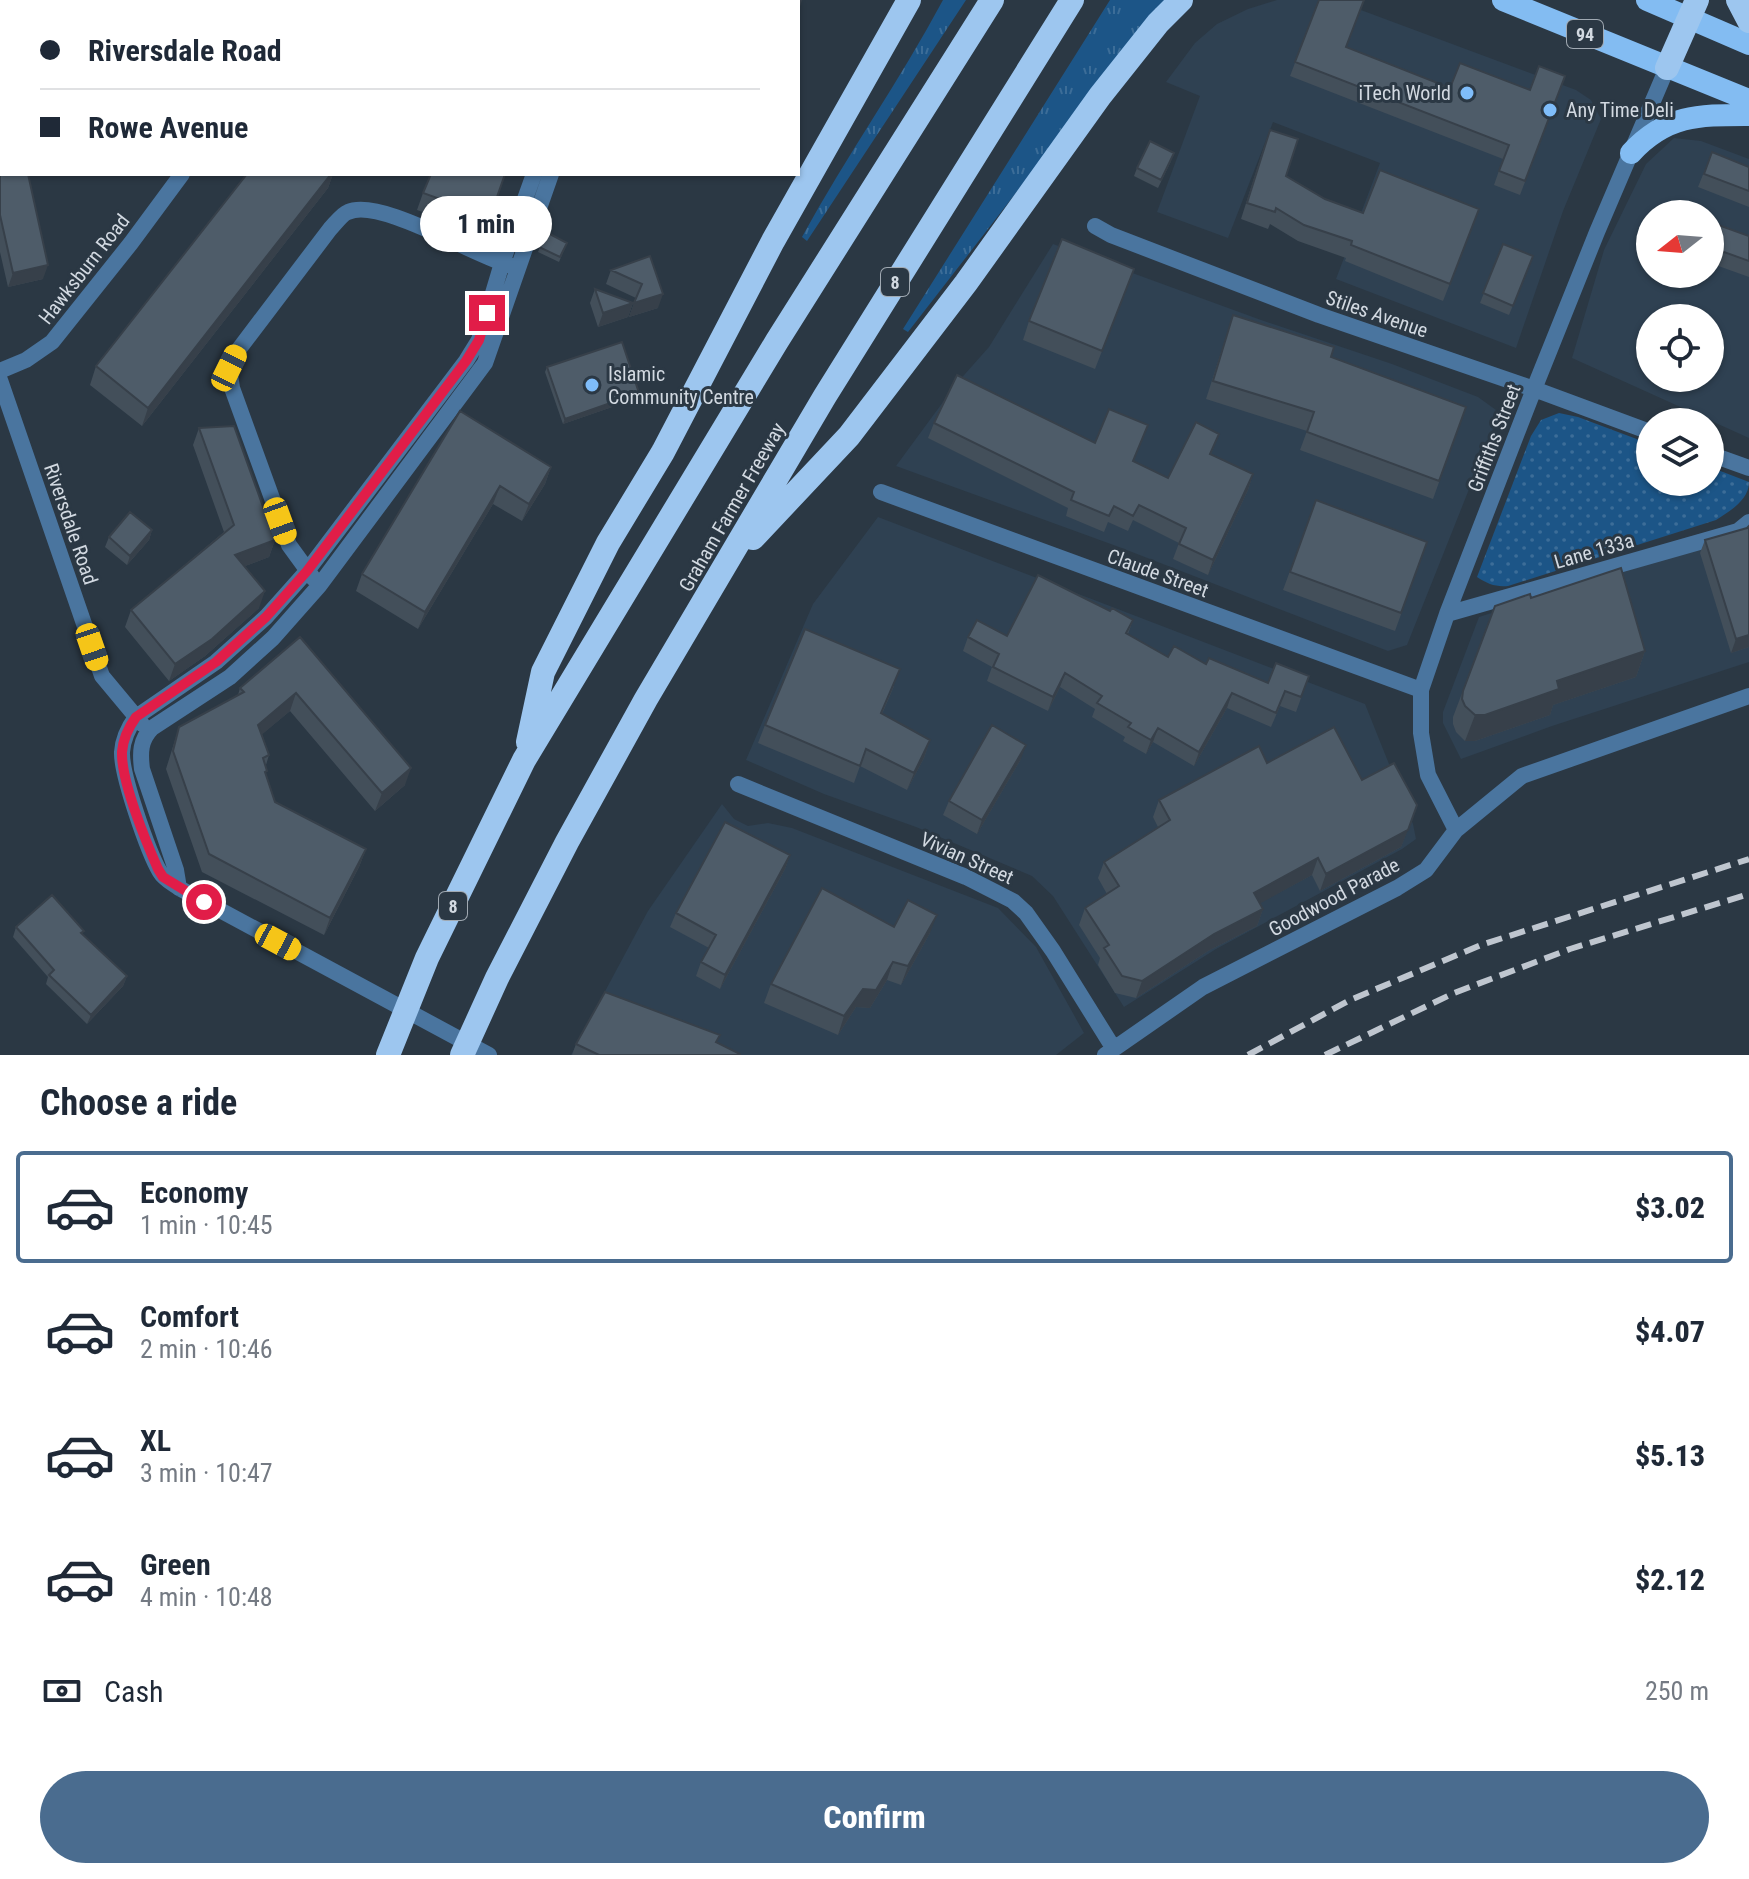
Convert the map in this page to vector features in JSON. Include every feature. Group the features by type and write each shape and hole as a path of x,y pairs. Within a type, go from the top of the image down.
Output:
{"highway":[{"path":"891,31 901,0"},
{"path":"524,760 543,672 608,543 663,452 773,241 909,0"},
{"name":"8","path":"388,1055 427,958 524,760 777,341 992,0"},
{"name":"Graham Farmer Freeway","path":"462,1055 497,978 567,842 646,699 909,259 1072,0"},
{"path":"724,569 849,436 966,283 1100,96 1158,23 1181,0"},
{"name":"94","path":"1503,0 1749,100"},
{"path":"1647,0 1693,9 1749,44"},
{"path":"1738,0 1749,21"},
{"path":"1667,68 1693,9"},
{"path":"1631,153 1650,134 1679,119 1749,115"}],"street":[{"name":"Griffiths Street","path":"1456,830 1428,775 1421,733 1421,690 1534,389 1667,68"},
{"name":"Hawksburn Road","path":"0,371 26,360 52,342 181,176"},
{"path":"179,888 176,870 142,769 141,746 148,732 230,677 273,638 319,586 485,363 533,176"},
{"path":"489,1055 163,877 123,767 124,740 136,717 216,662 266,617 307,571 466,361 479,340 550,176"},
{"path":"319,586 289,545 232,388 229,368 236,353 330,229 348,212 369,209 432,231 510,265"},
{"name":"Stiles Avenue","path":"1095,226 1111,235 1319,315 1636,427"},
{"name":"Riversdale Road","path":"0,380 102,676 148,732"},
{"path":"1724,459 1749,468"},
{"name":"Claude Street","path":"881,492 1421,690"},
{"name":"Lane 133a","path":"1447,614 1738,531 1749,522"},
{"name":"Goodwood Parade","path":"1110,1052 1203,987 1397,888 1426,870 1456,830 1522,776 1749,696"},
{"name":"Vivian Street","path":"738,784 966,877 1013,901 1026,913 1053,951 1110,1052"}],"shaded area":[{"path":"1277,0 1334,0 1576,90 1591,100 1601,119 1563,211 1516,348 1336,279 1380,163 1273,122 1228,238 1157,212 1200,96 1166,82 1195,43 1217,24 1248,9"},
{"path":"1674,138 1701,141 1749,159 1749,438 1724,427 1724,408 1683,408 1647,392 1724,392 1724,304 1636,304 1636,387 1572,358 1604,250 1646,164"},
{"path":"1053,244 1392,364 1478,397 1496,410 1493,429 1407,645 1388,651 1119,547 896,466 957,383 989,347"},
{"path":"878,517 1365,704 1413,824 1416,839 1216,949 1124,1007 1053,896 1032,876 746,760 813,604"},
{"path":"1749,529 1749,662 1461,759 1443,723 1443,712 1479,617"},
{"path":"722,804 734,819 748,826 768,823 792,828 998,908 1036,947 1084,1033 1056,1055 571,1055 648,911"}],"green space":[{"path":"943,0 966,0 807,241 802,237"},
{"path":"1110,0 1169,0 908,332 903,329"},
{"path":"1559,413 1636,439 1636,496 1724,496 1724,472 1749,482 1746,494 1716,520 1508,586 1488,583 1477,577 1531,436 1541,420"}],"building":[{"path":"1319,0 1364,0 1346,47 1450,88 1460,63 1530,90 1539,66 1565,76 1525,181 1499,171 1509,145 1295,62"},
{"path":"1270,130 1298,139 1286,176 1325,199 1363,213 1380,170 1479,209 1450,284 1351,245 1352,241 1304,225 1276,208 1275,212 1247,203"},
{"path":"1150,141 1174,153 1161,180 1137,168"},
{"path":"1712,152 1749,167 1749,191 1704,174"},
{"path":"0,176 28,176 48,265 13,273 0,215"},
{"path":"245,176 329,176 148,408 96,366"},
{"path":"430,176 504,176 490,217 423,193"},
{"path":"1724,227 1749,236 1749,261 1724,252"},
{"path":"546,232 567,243 560,257 539,247"},
{"path":"1062,239 1134,269 1102,351 1029,321"},
{"path":"1503,244 1533,256 1513,306 1483,293"},
{"path":"650,256 663,294 634,303 642,284 611,270"},
{"path":"595,289 633,303 603,313"},
{"path":"1233,315 1334,347 1331,357 1466,407 1439,481 1307,432 1314,412 1213,381"},
{"name":"Islamic Community Centre","path":"622,342 639,393 565,419 547,367"},
{"path":"957,375 1095,443 1109,409 1148,425 1133,461 1168,478 1196,422 1219,434 1210,454 1253,474 1213,560 1179,544 1186,528 1139,505 1133,516 1114,506 1109,516 1071,500 1074,492 934,423"},
{"path":"460,411 551,467 529,504 500,486 425,612 362,574"},
{"path":"234,426 275,540 235,555 265,591 212,639 175,664 131,610 234,525 199,428"},
{"path":"1316,500 1427,542 1401,613 1290,572"},
{"path":"130,512 152,530 130,556 109,537"},
{"path":"1749,526 1749,635 1736,639 1705,540"},
{"path":"1621,568 1645,651 1557,681 1559,689 1485,715 1475,715 1465,706 1463,691 1495,606 1530,594 1531,598"},
{"path":"1038,575 1133,620 1126,633 1168,657 1174,646 1206,664 1209,658 1268,683 1276,663 1309,676 1301,697 1285,691 1276,713 1232,693 1199,752 1158,728 1151,740 1128,727 1131,723 1097,703 1102,696 1065,673 1053,697 993,667 999,654 968,637 977,620 1007,636"},
{"path":"805,629 900,669 881,713 930,740 914,773 866,749 860,766 765,725"},
{"path":"300,637 411,768 382,793 296,693 258,725 269,755 263,758 275,802 366,849 330,918 209,854 173,751 179,727 244,692 240,688"},
{"path":"992,725 1026,745 982,820 949,801"},
{"path":"1334,727 1362,780 1394,763 1417,805 1408,830 1326,874 1318,858 1254,893 1263,909 1214,934 1142,981 1122,976 1104,948 1109,945 1085,908 1119,886 1104,862 1170,820 1159,800 1259,746 1267,763"},
{"path":"725,822 790,855 725,975 701,962 716,935 676,913"},
{"path":"822,888 894,927 908,900 937,915 908,966 893,962 876,990 863,989 844,1016 771,984"},
{"path":"52,895 84,931 81,933 127,976 91,1015 49,975 54,970 16,927"},
{"path":"605,992 720,1035 716,1042 740,1055 599,1055 576,1044"}],"railway":[{"path":"1248,1055 1350,1000 1481,945 1749,859"},
{"path":"1325,1055 1454,993 1570,949 1749,894"}],"place":[{"name":"iTech World","path":"1467,93"},
{"name":"Any Time Deli","path":"1550,110"},
{"name":"Islamic Community Centre","path":"592,385"}],"route":[{"path":"204,902 163,877 158,869 123,767 124,740 129,728 136,717 216,662 266,617 307,571 466,361 479,340 487,313"}]}
